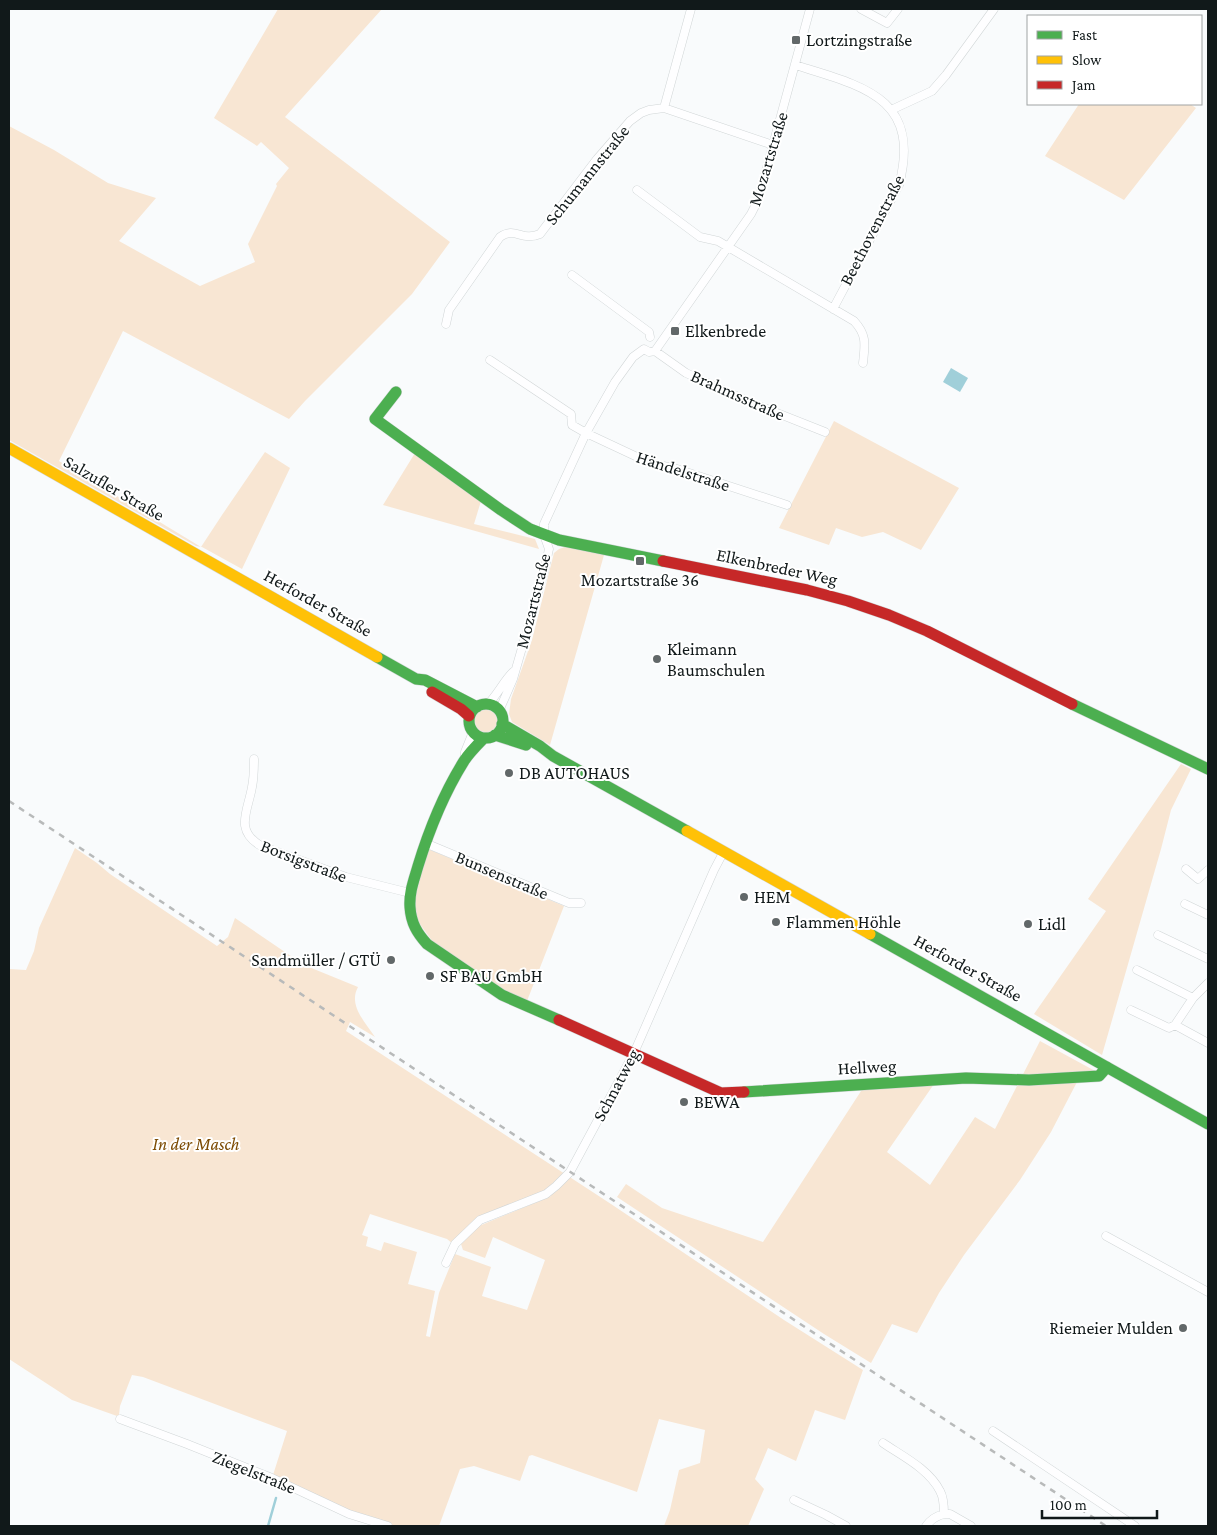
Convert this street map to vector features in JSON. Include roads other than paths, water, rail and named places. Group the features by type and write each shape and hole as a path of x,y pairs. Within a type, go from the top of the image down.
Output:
{"street":[{"path":"692,9 664,108 773,145"},
{"name":"Mozartstraße","path":"655,351 751,214 758,200 810,9"},
{"path":"861,9 887,23 898,9"},
{"path":"891,110 932,91 946,75 994,9"},
{"name":"Beethovenstraße","path":"795,65 855,84 876,95 891,110 903,135 905,149 904,164 899,185 832,308"},
{"name":"Schumannstraße","path":"446,324 449,310 500,237 505,233 514,233 532,238 540,234 597,159 630,121 641,113 664,108"},
{"path":"637,190 700,236 718,241 854,321 862,330 865,344 863,363"},
{"path":"572,275 649,332 650,337 659,343"},
{"name":"Mozartstraße","path":"499,711 513,679 514,671 527,636 544,572 549,549 544,536 544,524 550,509 586,433 615,382 633,357 644,350 644,343 650,337"},
{"path":"644,350 649,352 655,351"},
{"name":"Brahmsstraße","path":"655,351 686,373 752,403 825,432"},
{"name":"Händelstraße","path":"490,360 570,414 572,425 586,433 650,463 677,469 787,505"},
{"name":"Elkenbreder Weg","path":"396,392 375,419 501,510 544,536 807,590 890,615 927,631 1089,714 1208,769"},
{"name":"Salzufler Straße","path":"9,448 202,558"},
{"name":"Herforder Straße","path":"202,558 416,679 425,680 483,705"},
{"name":"Mozartstraße","path":"483,705 496,696 514,671"},
{"name":"Herforder Straße","path":"416,679 421,686 461,709 469,716"},
{"path":"410,893 424,843 448,791 465,759 489,736 501,728 499,711 483,705 469,716 473,732 465,752 465,759"},
{"name":"Herforder Straße","path":"502,724 540,746 552,756 1208,1124"},
{"path":"473,732 489,736"},
{"name":"Herforder Straße","path":"489,736 523,743 537,751 552,756"},
{"name":"Borsigstraße","path":"254,759 252,787 244,818 252,841 346,877 410,893"},
{"name":"Bunsenstraße","path":"424,843 569,903 580,903"},
{"name":"Schnatweg","path":"446,1263 455,1244 480,1220 541,1196 564,1180 570,1172 634,1053 714,870 724,852"},
{"path":"1186,869 1198,879 1208,870"},
{"name":"Hellweg","path":"410,893 410,908 417,934 428,944 502,995 721,1093 966,1078 1071,1079 1099,1076 1107,1067"},
{"path":"1185,904 1208,915"},
{"path":"1158,935 1208,958"},
{"path":"1137,970 1193,998"},
{"path":"1131,1010 1169,1028 1175,1025 1193,998 1208,982"},
{"path":"1175,1025 1208,1043"},
{"path":"1106,1236 1208,1292"},
{"name":"Ziegelstraße","path":"120,1419 272,1478 349,1514 388,1526"},
{"path":"993,1431 1134,1526"},
{"path":"883,1443 924,1471 934,1481 941,1492 944,1514"},
{"path":"794,1500 846,1526"},
{"path":"926,1526 937,1516 944,1514 950,1514 971,1526"}],"water":[{"path":"951,368 968,378 960,392 943,382"}],"waterway":[{"path":"268,1526 276,1498"}],"railway":[{"path":"9,801 1106,1526"}],"place":[{"name":"Lortzingstraße","path":"796,40"},
{"name":"Elkenbrede","path":"675,331"},
{"name":"Mozartstraße 36","path":"640,561"},
{"name":"Kleimann Baumschulen","path":"657,659"},
{"name":"DB AUTOHAUS","path":"509,773"},
{"name":"HEM","path":"744,897"},
{"name":"Flammen Höhle","path":"776,922"},
{"name":"Lidl","path":"1028,924"},
{"name":"Sandmüller / GTÜ","path":"391,960"},
{"name":"SF BAU GmbH","path":"430,976"},
{"name":"BEWA","path":"684,1102"},
{"name":"Riemeier Mulden","path":"1183,1328"}],"park label":[{"name":"In der Masch","path":"196,1144"}]}
